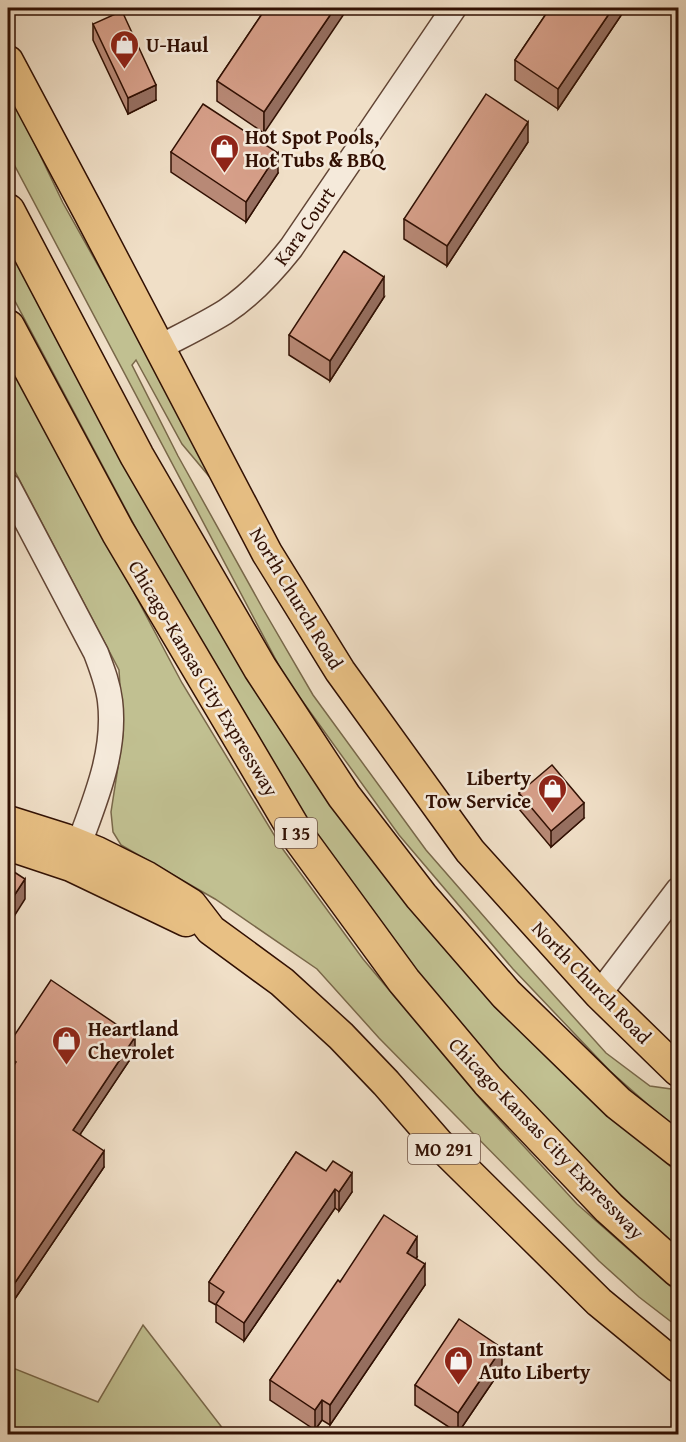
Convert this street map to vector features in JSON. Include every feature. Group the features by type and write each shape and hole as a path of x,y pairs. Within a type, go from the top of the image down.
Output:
{"highway":[{"path":"8,211 143,466 260,669 344,796 421,896 506,993 618,1103 678,1150"},
{"name":"Chicago-Kansas City Expressway","path":"8,327 118,532 297,836 404,981 488,1082 609,1208 678,1270"}],"main road":[{"name":"North Church Road","path":"8,61 267,553 340,671 470,851 600,994 678,1071"},
{"name":"MO 291","path":"8,821 79,844 118,862 191,904 212,930 282,982 341,1036 439,1144 599,1302 678,1367"},
{"name":"MO 291","path":"8,845 71,866 183,920 212,930"}],"street":[{"name":"Kara Court","path":"160,347 225,312 273,271 454,8"},
{"path":"8,486 96,652 110,701 110,751 79,844"},
{"path":"600,994 678,890"}],"shaded area":[{"path":"8,88 63,203 206,458 208,475 182,444 136,360 132,365 178,456 313,695 426,850 606,1053 650,1086 678,1090 678,1131 610,1071 513,969 399,835 285,677 8,153"},
{"path":"8,239 210,613 564,1066 678,1173 678,1251 529,1105 398,951 289,796 222,690 8,288"},
{"path":"8,356 182,683 282,848 363,959 483,1102 577,1204 678,1293 678,1327 639,1297 599,1261 379,1038 317,969 215,899 121,845 113,832 111,812 123,735 119,670 8,458"},
{"path":"143,1325 227,1434 8,1434 8,1366 98,1402"}],"building":[{"path":"266,8 335,8 264,112 217,81"},
{"path":"550,8 613,8 558,89 515,60"},
{"name":"U-Haul","path":"122,11 156,85 128,98 93,24"},
{"path":"486,94 528,122 447,246 404,219"},
{"name":"Hot Spot Pools, Hot Tubs & BBQ","path":"203,104 278,153 246,202 171,152"},
{"path":"344,251 384,277 330,361 289,335"},
{"path":"552,765 584,803 551,831 519,793"},
{"path":"8,868 25,879 8,905"},
{"path":"51,980 135,1037 73,1130 104,1151 10,1290 8,1289 8,1075 16,1062 8,1056 8,1045"},
{"path":"296,1152 326,1171 333,1161 352,1173 339,1192 335,1189 244,1323 216,1304 224,1292 209,1282"},
{"path":"384,1215 417,1237 407,1253 425,1264 330,1405 322,1400 315,1410 270,1380 338,1280 340,1282"},
{"name":"Instant Auto Liberty","path":"459,1319 502,1348 458,1413 415,1385"},
{"path":"583,1428 593,1434 578,1434"}],"place":[{"name":"U-Haul","path":"125,70"},
{"name":"Hot Spot Pools, Hot Tubs & BBQ","path":"224,174"},
{"name":"Liberty Tow Service","path":"552,814"},
{"name":"Heartland Chevrolet","path":"67,1066"},
{"name":"Instant Auto Liberty","path":"458,1386"}]}
